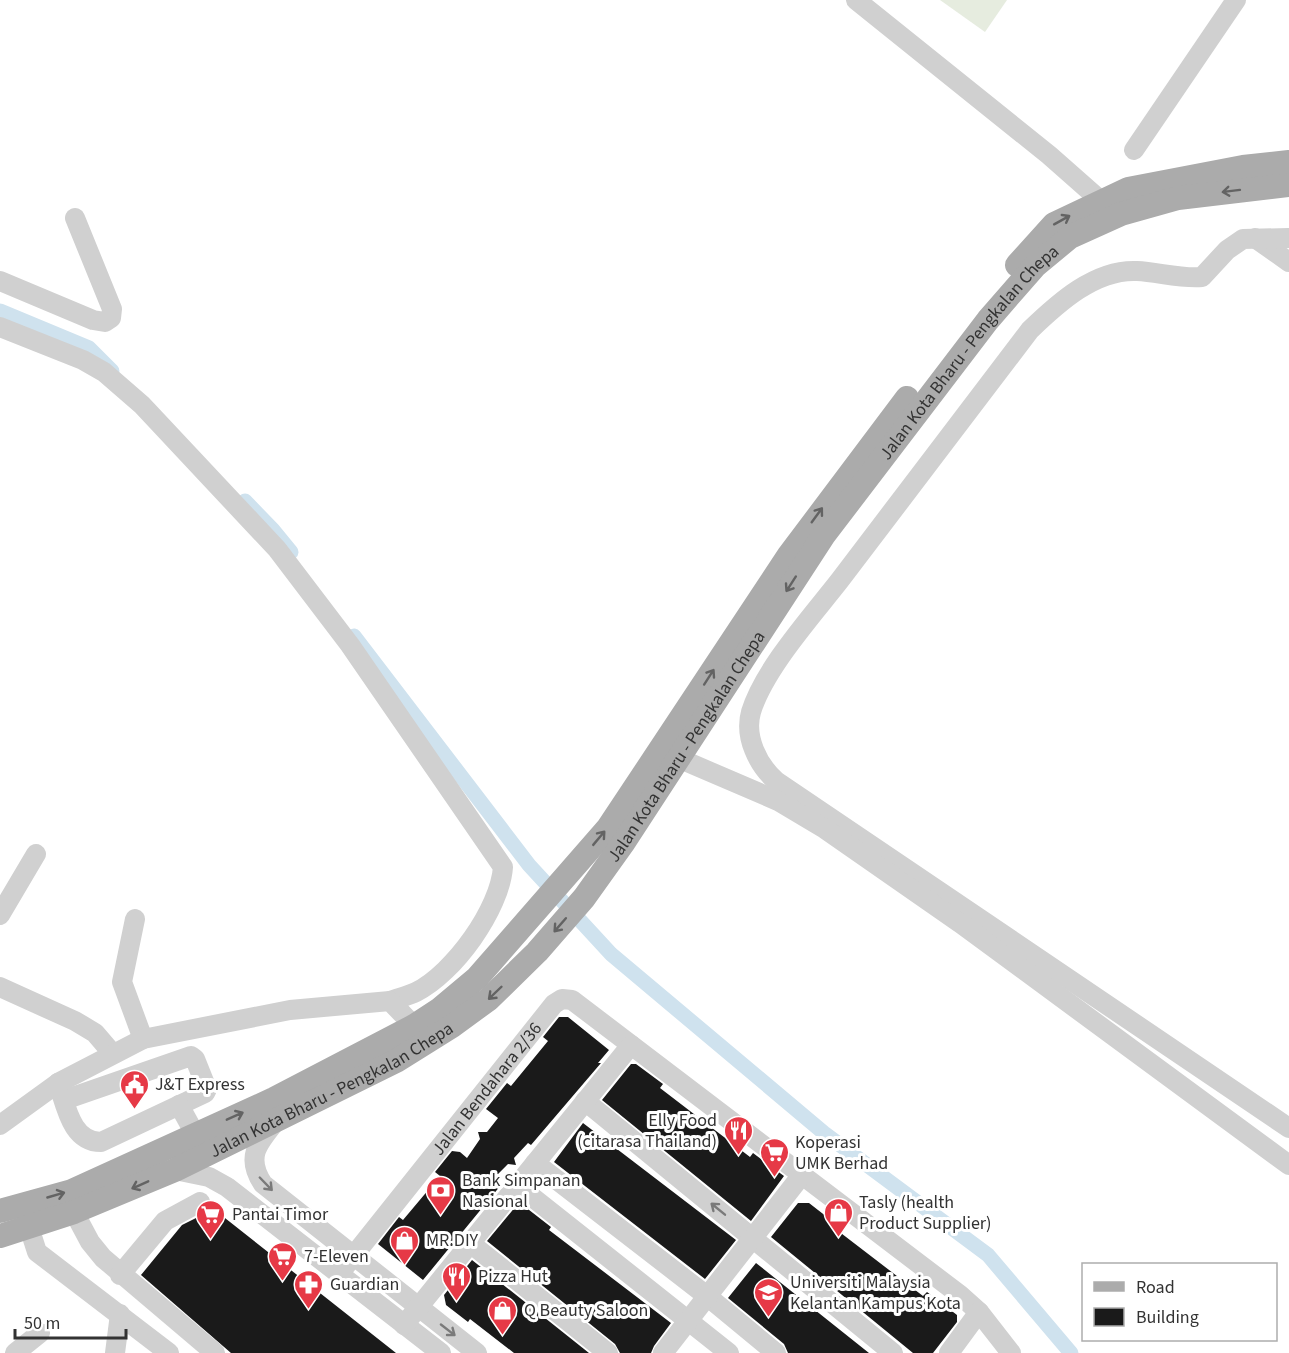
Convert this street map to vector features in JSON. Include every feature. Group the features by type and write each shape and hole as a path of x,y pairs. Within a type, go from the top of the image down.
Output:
{"main road":[{"name":"Jalan Kota Bharu - Pengkalan Chepa","path":"0,1211 72,1191 274,1099 414,1026 440,1009 477,978 608,828 789,555 860,458 981,305 1054,224 1100,200 1128,189 1243,167 1289,162"},
{"name":"Jalan Kota Bharu - Pengkalan Chepa","path":"0,1236 74,1212 175,1170 396,1061 452,1026 489,999 537,952 584,898 624,842 836,519 988,320 1035,266 1070,237 1121,214 1178,198 1289,185"}],"street":[{"path":"856,0 1049,155 1100,200"},
{"path":"1134,150 1236,0"},
{"path":"0,281 93,320 105,322 111,318 112,309 75,218"},
{"path":"1255,238 1289,262"},
{"path":"1289,238 1255,238 1236,243 1202,277 1191,278 1171,273 1133,271 1100,279 1065,297 1030,330 772,670 750,714 750,733 755,752 764,769 776,781 1289,1128"},
{"path":"0,327 86,361 104,372 142,405 277,549 350,645 503,867 496,897 476,933 442,973 417,991 390,1000 290,1010 143,1040 113,1054 61,1091 0,1125"},
{"path":"678,758 778,801 825,829 960,923 1289,1165"},
{"path":"0,915 36,854"},
{"path":"135,920 122,982 143,1040"},
{"path":"0,987 75,1021 94,1033 113,1054"},
{"name":"Jalan Bendahara 2/36","path":"339,1274 554,1004 562,999 572,1000 979,1312 1011,1353"},
{"path":"390,1000 414,1026"},
{"path":"404,1325 631,1045"},
{"path":"191,1056 195,1059 207,1089 205,1093 101,1142 92,1142 75,1130 61,1091 191,1056"},
{"path":"585,1101 893,1353"},
{"path":"179,1106 195,1134"},
{"path":"280,1117 256,1149 255,1172 263,1184 477,1353"},
{"path":"536,1163 707,1296 776,1353"},
{"path":"175,1170 201,1174 227,1187 441,1353"},
{"path":"663,1353 801,1176"},
{"path":"517,1185 729,1353"},
{"path":"120,1275 165,1221 200,1202"},
{"path":"74,1212 90,1242 120,1275 216,1353"},
{"path":"28,1227 37,1252 169,1353"},
{"path":"470,1243 608,1353"},
{"path":"708,1336 727,1312"},
{"path":"949,1353 979,1312"},
{"path":"115,1353 120,1314"},
{"path":"15,1353 40,1333"}],"shaded area":[{"path":"940,0 1007,0 985,32"}],"building":[{"path":"559,1017 568,1017 609,1050 598,1063 601,1063 531,1145 528,1143 514,1158 516,1165 508,1164 493,1179 501,1185 423,1280 378,1244 399,1217 403,1220 440,1176 435,1172 452,1151 460,1152 467,1158 480,1139 478,1132 487,1132 498,1118 486,1109 507,1083 511,1086 548,1041 543,1037"},
{"path":"631,1064 636,1064 663,1084 660,1088 750,1157 753,1153 784,1176 751,1221 602,1100"},
{"path":"583,1123 736,1240 705,1279 554,1162"},
{"path":"798,1203 809,1203 836,1224 833,1227 923,1296 927,1292 957,1315 957,1322 933,1353 913,1353 771,1237"},
{"path":"516,1206 524,1206 551,1227 549,1230 671,1323 651,1353 620,1353 615,1344 487,1241"},
{"name":"Pantai Timor","path":"211,1207 396,1353 231,1353 141,1275 182,1225 206,1213"},
{"path":"472,1260 589,1353 514,1353 470,1319 468,1322 446,1305 444,1295"},
{"name":"Universiti Malaysia Kelantan Kampus Kota","path":"756,1263 869,1353 788,1353 784,1344 728,1298"}],"waterway":[{"path":"0,311 89,348 112,371"},
{"path":"245,501 291,552"},
{"path":"354,636 529,865 611,954 824,1133 988,1255 1071,1353"}],"place":[{"name":"J&T Express","path":"134,1110"},
{"name":"Elly Food (citarasa Thailand)","path":"738,1156"},
{"name":"Koperasi UMK Berhad","path":"774,1178"},
{"name":"Bank Simpanan Nasional","path":"441,1216"},
{"name":"Tasly (health Product Supplier)","path":"838,1238"},
{"name":"Pantai Timor","path":"211,1240"},
{"name":"MR.DIY","path":"405,1266"},
{"name":"7-Eleven","path":"283,1282"},
{"name":"Pizza Hut","path":"457,1302"},
{"name":"Guardian","path":"309,1310"},
{"name":"Universiti Malaysia Kelantan Kampus Kota","path":"769,1318"},
{"name":"Q Beauty Saloon","path":"503,1336"}]}
